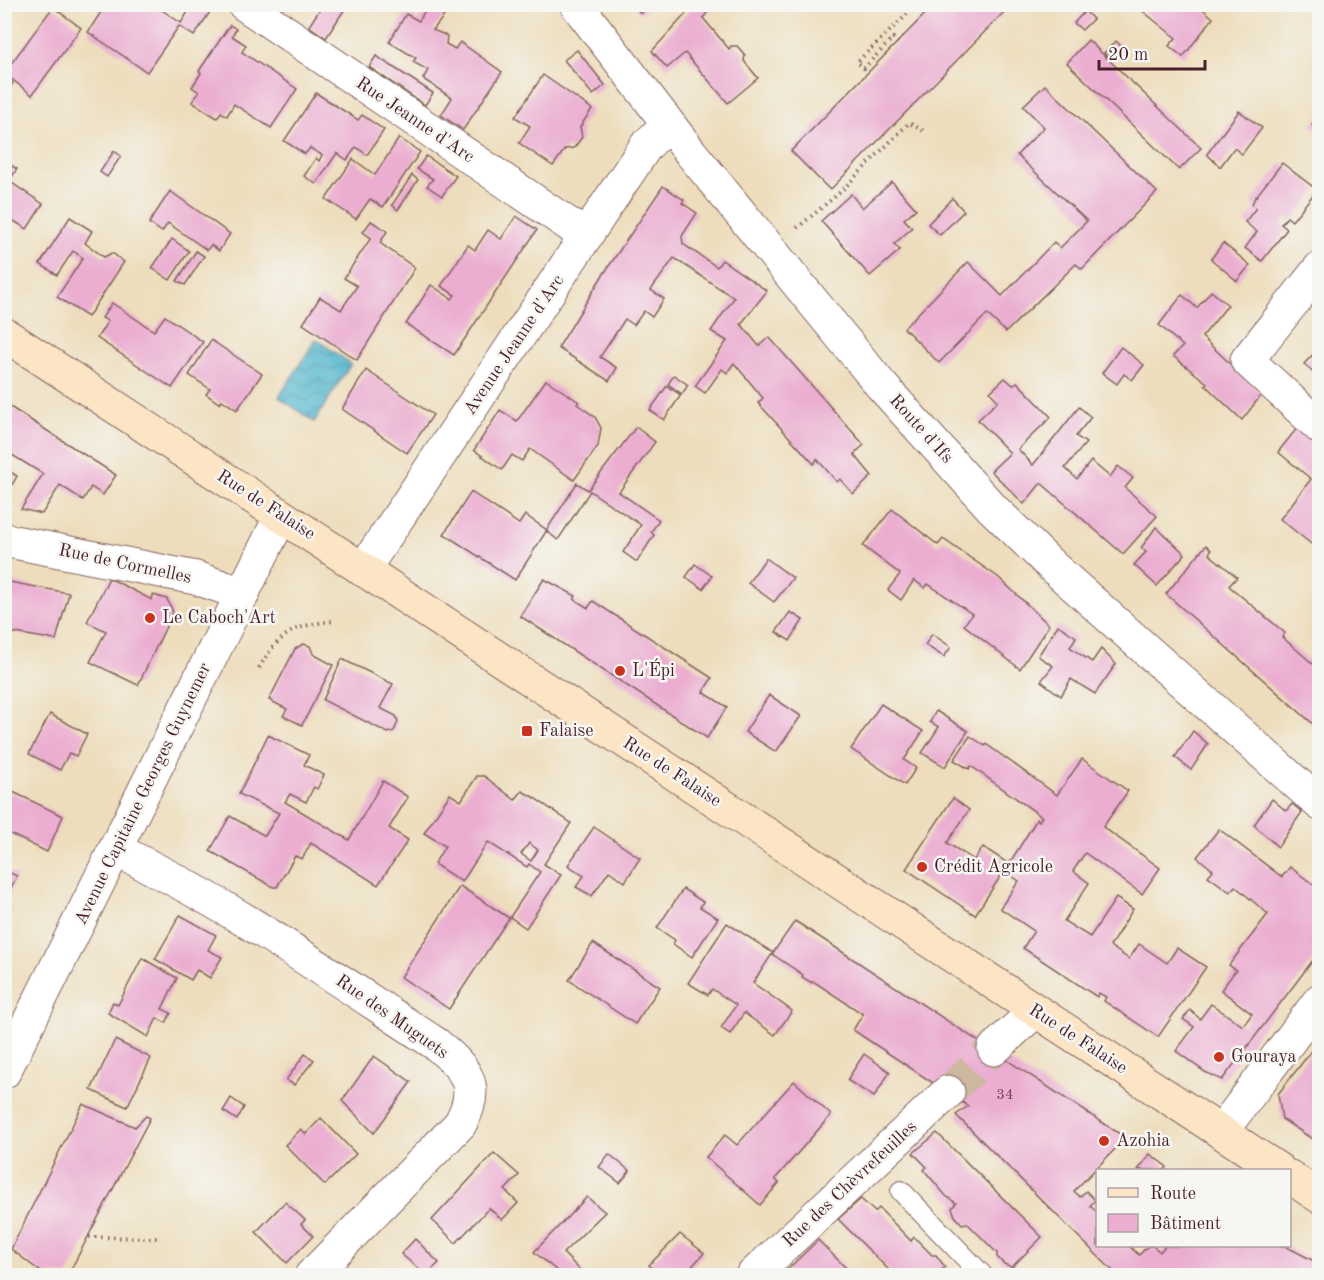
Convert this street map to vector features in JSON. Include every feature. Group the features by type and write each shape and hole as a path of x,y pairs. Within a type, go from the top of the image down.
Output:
{"main road":[{"name":"Rue de Falaise","path":"4,334 1277,1169"},
{"path":"1291,1178 1320,1197"}],"street":[{"name":"Rue Jeanne d'Arc","path":"244,4 586,236"},
{"name":"Route d'Ifs","path":"576,4 668,124 881,385 992,508 1053,567 1320,804"},
{"name":"Avenue Jeanne d'Arc","path":"363,570 646,146 668,124"},
{"path":"1320,268 1247,360 1320,427"},
{"name":"Avenue Capitaine Georges Guynemer","path":"4,1072 281,516"},
{"name":"Rue de Cormelles","path":"4,540 196,578 243,594"},
{"name":"Rue des Muguets","path":"116,850 153,868 307,960 436,1044 448,1053 467,1077 472,1091 468,1109 460,1124 318,1273"},
{"path":"1221,1132 1320,1000"},
{"path":"994,1050 1035,1011"},
{"name":"Rue des Chèvrefeuilles","path":"752,1275 948,1092"}],"lane":[{"path":"901,1191 984,1275"}],"path":[{"path":"898,43 893,38 864,68 857,62 918,4"},
{"path":"771,250 838,194 909,123 924,131"},
{"path":"259,668 272,646 288,632 309,623 336,621"},
{"path":"88,1237 157,1238"}],"water":[{"path":"316,339 351,364 314,422 279,397"}],"building":[{"path":"106,4 153,4 181,23 193,4 199,4 210,12 194,36 179,26 147,72 88,32"},
{"path":"323,4 348,4 326,38 309,26"},
{"path":"632,4 651,4 641,14"},
{"path":"695,4 714,4 703,18 729,49 731,46 737,46 745,55 744,61 758,78 728,103 685,53 667,68 652,51"},
{"path":"935,4 1005,4 1008,8 830,190 791,151"},
{"path":"1134,4 1197,4 1213,18 1183,57 1169,46 1176,38"},
{"path":"428,5 444,16 433,30 447,36 446,44 455,49 460,42 502,72 463,130 441,115 452,98 423,79 428,70 413,62 416,58 389,42 406,14 419,21"},
{"path":"53,7 81,28 32,95 4,73"},
{"path":"1085,11 1093,19 1082,30 1074,23"},
{"path":"230,25 236,29 232,36 246,45 242,52 297,89 271,128 234,104 227,116 221,112 217,118 192,102 199,92 192,87 201,73 199,71"},
{"path":"1088,40 1201,148 1179,170 1067,63"},
{"path":"1116,41 1124,49 1111,61 1104,53"},
{"path":"577,50 605,85 593,95 564,60"},
{"path":"376,56 433,93 425,105 369,67"},
{"path":"543,75 592,109 580,127 582,137 574,148 565,149 553,166 519,143 530,126 515,117"},
{"path":"4,77 13,83 4,95"},
{"path":"1045,85 1157,192 1082,269 1076,264 1006,332 987,314 939,363 904,328 968,262 1002,296 1054,242 1060,248 1087,221 1017,155 1044,127 1023,106"},
{"path":"316,93 358,120 362,115 384,130 367,155 356,147 347,160 337,153 316,184 304,176 316,158 319,161 322,155 310,148 305,154 284,141"},
{"path":"1239,111 1262,128 1242,154 1234,148 1220,167 1207,154"},
{"path":"1320,116 1320,131 1312,125"},
{"path":"399,138 420,152 383,207 370,199 356,219 326,199 353,159 375,175"},
{"path":"114,151 121,156 107,177 100,172"},
{"path":"426,156 456,176 442,196 427,186 433,179 417,169"},
{"path":"4,161 17,169 9,181 43,204 27,229 4,215"},
{"path":"1282,163 1317,190 1292,221 1287,217 1281,224 1287,229 1262,261 1245,248 1257,232 1245,222 1256,208 1252,205 1254,199"},
{"path":"412,175 418,180 398,210 392,205"},
{"path":"892,182 916,209 904,219 912,228 894,244 900,250 870,276 821,221 851,194 862,208"},
{"path":"663,186 684,200 682,203 697,213 682,236 683,244 717,267 722,260 767,291 741,324 759,346 769,337 864,445 854,454 872,476 853,494 840,479 837,482 817,459 814,464 758,403 763,398 734,363 727,373 722,369 705,393 695,386 727,341 711,331 734,298 674,258 651,290 664,299 652,317 644,311 634,325 625,319 600,357 617,368 609,381 558,348 601,278"},
{"path":"170,191 230,234 219,251 211,245 207,250 168,223 162,232 149,223"},
{"path":"952,198 964,211 940,235 928,224"},
{"path":"516,216 537,230 454,355 406,324 431,285 452,299 455,295 441,286 468,245 475,250 488,230 501,239"},
{"path":"70,217 92,231 85,243 104,257 112,253 124,262 88,317 57,297 83,258 73,251 57,275 40,264"},
{"path":"371,221 387,231 380,243 415,268 357,360 303,324 320,297 341,310 357,286 344,278 371,238 363,232"},
{"path":"172,239 189,251 170,280 152,268"},
{"path":"1223,243 1250,265 1237,281 1211,259"},
{"path":"196,251 204,256 185,285 177,281"},
{"path":"1211,291 1228,305 1202,337 1262,394 1242,420 1205,385 1207,383 1173,356 1183,346 1159,325 1182,295 1197,308"},
{"path":"112,303 154,331 165,316 203,342 172,388 97,338 108,321 102,318"},
{"path":"211,340 262,374 237,410 222,400 220,404 206,394 210,389 189,375"},
{"path":"1121,347 1144,365 1132,380 1124,374 1117,384 1102,373"},
{"path":"1320,347 1320,379 1304,364"},
{"path":"366,370 433,415 407,453 342,409"},
{"path":"674,375 688,385 682,394 668,384"},
{"path":"1005,378 1013,385 1017,382 1051,417 1018,449 1033,465 1079,407 1091,417 1076,436 1086,443 1065,468 1077,479 1091,461 1110,477 1118,466 1133,478 1125,488 1157,516 1123,554 1041,483 1024,504 991,471 1010,453 978,420 998,401 990,392"},
{"path":"546,380 579,402 577,404 595,417 601,428 598,446 574,480 530,449 522,461 512,455 502,470 474,450 500,410 517,421"},
{"path":"667,386 681,395 664,420 650,410"},
{"path":"4,403 116,475 103,495 91,487 83,500 60,485 42,514 21,509 43,474 4,450"},
{"path":"636,427 655,442 619,492 659,520 651,532 654,535 637,562 623,552 641,525 590,491 558,540 546,531 577,483 588,490"},
{"path":"1298,427 1320,447 1320,507 1315,514 1320,517 1320,551 1280,519 1311,479 1278,452"},
{"path":"4,468 17,476 4,499"},
{"path":"471,492 519,524 525,515 547,530 515,580 444,534"},
{"path":"892,509 938,545 943,539 998,577 1049,625 1020,669 964,625 972,614 928,584 925,588 914,580 901,600 888,590 900,574 863,546"},
{"path":"1156,527 1185,554 1157,586 1134,565 1146,552 1141,548"},
{"path":"1206,545 1211,550 1209,554 1237,577 1229,586 1285,633 1282,637 1320,670 1320,730 1166,594"},
{"path":"766,558 793,578 774,602 748,583"},
{"path":"695,564 712,576 703,589 686,577"},
{"path":"109,578 152,600 153,595 167,599 173,612 138,685 90,662 106,631 87,622"},
{"path":"544,579 576,596 574,599 588,608 593,601 712,678 703,692 727,707 707,738 520,616"},
{"path":"4,581 69,593 56,640 4,631"},
{"path":"790,612 803,620 790,641 776,632"},
{"path":"1058,625 1076,637 1070,647 1081,655 1092,662 1101,649 1116,664 1095,694 1071,679 1061,696 1041,681 1053,666 1038,656"},
{"path":"932,634 951,647 944,657 925,645"},
{"path":"303,644 310,646 313,654 333,665 302,725 283,716 287,709 269,700 295,649"},
{"path":"342,659 393,684 380,708 396,716 398,722 394,731 388,733 323,700"},
{"path":"769,695 801,716 776,752 745,732"},
{"path":"881,704 923,731 904,760 916,768 905,785 851,749"},
{"path":"936,711 968,731 945,767 922,753 939,727 930,722"},
{"path":"50,714 87,734 76,756 69,753 60,770 29,754"},
{"path":"1193,731 1208,744 1191,770 1175,757"},
{"path":"268,735 309,755 304,765 324,775 317,789 314,787 306,802 290,794 285,802 349,840 383,781 408,797 389,828 408,840 378,885 311,843 302,859 295,856 277,887 273,887 210,851 230,816 265,836 279,813 239,794"},
{"path":"970,736 985,746 986,744 1057,795 1082,759 1128,791 1103,827 1160,868 1142,894 1085,853 1073,871 1089,883 1064,921 1090,937 1116,898 1133,909 1110,946 1129,959 1139,944 1167,963 1177,948 1206,967 1158,1037 1104,1001 1106,997 1099,993 1097,997 1023,948 1034,931 1000,908 1019,881 1004,871 975,915 906,869 953,798 969,810 947,843 974,860 983,847 1009,864 1037,819 1039,821 1042,817 971,766 969,769 954,760"},
{"path":"477,776 484,776 515,800 522,791 571,823 544,864 561,875 526,928 510,917 540,872 529,864 527,867 488,842 462,882 434,864 445,846 424,833 450,794 461,801","holes":["529,843 538,850 531,861 521,854"]},
{"path":"11,791 63,816 47,852 4,831 4,792 10,795"},
{"path":"1272,799 1286,811 1292,804 1302,812 1278,847 1254,825"},
{"path":"594,827 640,858 625,882 609,871 592,896 576,887 584,876 568,865"},
{"path":"1219,829 1282,877 1290,867 1314,885 1317,882 1320,884 1320,951 1222,1080 1205,1072 1176,1051 1194,1027 1183,1019 1190,1010 1200,1019 1211,1004 1243,1026 1252,1014 1221,990 1236,970 1229,965 1268,914 1235,886 1230,892 1208,876 1213,870 1197,857"},
{"path":"4,870 17,876 4,901"},
{"path":"460,886 509,918 449,1009 401,977"},
{"path":"683,889 703,902 700,907 718,918 692,957 673,944 675,940 657,928"},
{"path":"5,904 11,907 5,920"},
{"path":"180,915 216,935 208,950 222,957 210,978 197,970 191,980 155,959"},
{"path":"795,921 1126,1138 1074,1191 1080,1197 1086,1191 1095,1200 1090,1206 1096,1211 1096,1247 1130,1247 1139,1255 1147,1247 1154,1247 1160,1252 1164,1247 1287,1247 1320,1264 1320,1275 1117,1275 956,1115 968,1106 853,1030 863,1014 813,981 812,983 802,977 803,975 772,954 753,983 792,1011 775,1035 744,1013 730,1034 721,1028 736,1005 712,989 708,995 688,983 727,923 773,953"},
{"path":"593,943 660,987 635,1024 569,980"},
{"path":"142,958 177,978 162,1009 171,1013 166,1023 157,1018 148,1037 108,1013 113,1002 118,1005"},
{"path":"115,1040 151,1058 127,1107 91,1090"},
{"path":"1320,1040 1320,1144 1282,1119 1278,1094"},
{"path":"305,1054 314,1060 294,1085 286,1080"},
{"path":"864,1054 890,1072 874,1097 847,1080"},
{"path":"374,1056 411,1082 374,1133 342,1101"},
{"path":"794,1081 831,1115 775,1179 779,1183 760,1205 706,1157 725,1135 737,1145"},
{"path":"231,1098 244,1107 237,1120 223,1111"},
{"path":"83,1104 135,1127 146,1116 150,1118 68,1275 45,1275 11,1249"},
{"path":"321,1118 356,1154 325,1185 285,1145 301,1129 306,1134"},
{"path":"937,1133 1042,1237 1012,1267 1004,1264 997,1257 997,1253 967,1223 962,1224 955,1216 952,1208 956,1203 946,1196 924,1170 927,1167 913,1153"},
{"path":"494,1153 519,1175 505,1190 518,1203 502,1220 489,1208 456,1243 432,1220"},
{"path":"609,1154 630,1171 620,1183 599,1167"},
{"path":"1150,1154 1167,1167 1166,1169 1139,1169"},
{"path":"587,1197 605,1212 563,1253 583,1273 581,1275 562,1275 534,1252"},
{"path":"861,1199 875,1212 879,1208 911,1241 914,1237 932,1255 936,1255 945,1267 937,1275 894,1275 838,1219"},
{"path":"285,1202 305,1220 301,1224 313,1236 287,1263 256,1232"},
{"path":"680,1234 704,1253 688,1271 692,1275 649,1275 654,1271 649,1265"},
{"path":"415,1239 439,1263 426,1275 401,1254"},
{"path":"818,1240 853,1275 775,1275 782,1269 785,1272"},
{"path":"1073,1268 1080,1275 1066,1275"},
{"path":"4,1269 17,1275 4,1275"}],"tunnel":[{"path":"948,1092 994,1049"}],"place":[{"name":"Le Caboch'Art","path":"150,618"},
{"name":"L'Épi","path":"620,671"},
{"name":"Falaise","path":"527,731"},
{"name":"Crédit Agricole","path":"922,867"},
{"name":"Gouraya","path":"1219,1057"},
{"name":"Azohia","path":"1104,1141"}]}
